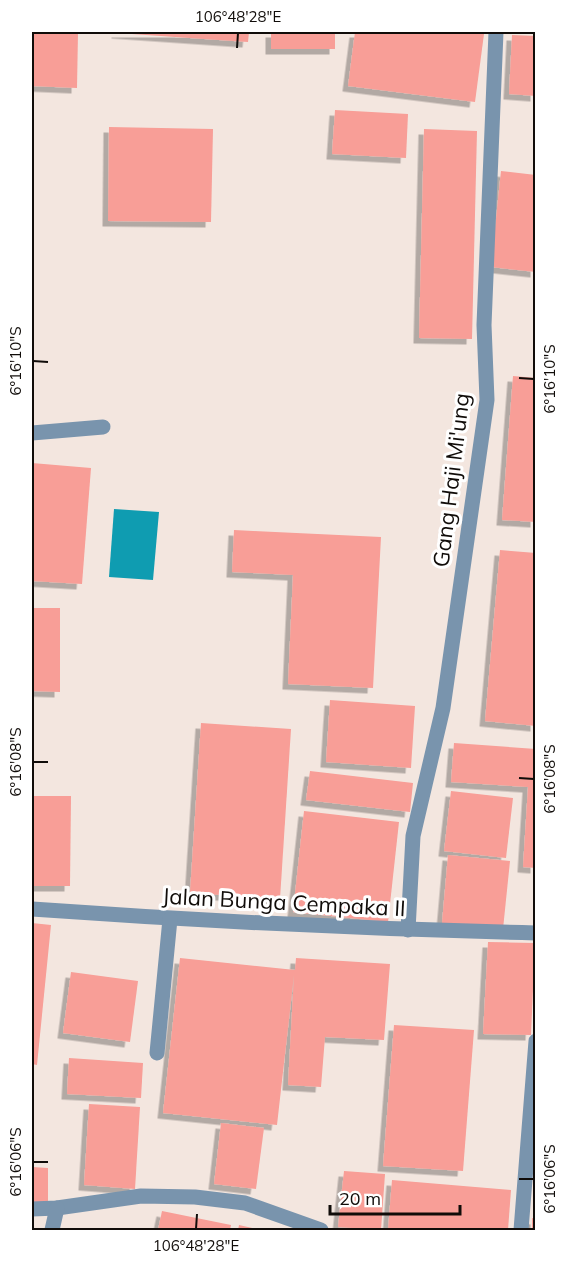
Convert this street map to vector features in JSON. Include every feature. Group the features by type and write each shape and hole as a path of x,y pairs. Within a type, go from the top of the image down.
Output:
{"street":[{"name":"Gang Haji Mi'ung","path":"408,930 413,836 443,708 487,400 483,325 496,32"},
{"path":"32,433 103,427"},
{"name":"Jalan Bunga Cempaka II","path":"32,909 170,919 408,930 536,933"},
{"path":"157,1053 170,919"},
{"path":"521,1230 536,1041"},
{"path":"32,1209 57,1208 141,1196 195,1197 245,1203 321,1230"},
{"path":"52,1230 57,1208"}],"water":[{"path":"114,509 159,512 153,580 109,577"}],"building":[{"path":"32,32 78,32 77,88 32,86"},
{"path":"117,32 249,32 248,42"},
{"path":"271,32 335,32 335,49 271,49"},
{"path":"355,32 484,34 475,102 348,86"},
{"path":"512,35 536,36 536,96 509,94"},
{"path":"335,110 408,114 406,158 332,154"},
{"path":"109,127 213,129 211,222 108,221"},
{"path":"424,129 477,131 472,339 419,338"},
{"path":"501,171 536,175 536,272 491,267"},
{"path":"513,376 536,378 536,522 502,520"},
{"path":"32,463 91,468 82,584 32,581"},
{"path":"234,530 381,537 373,688 288,684 293,575 232,572"},
{"path":"500,550 536,553 536,726 485,721"},
{"path":"32,608 60,608 60,692 32,691"},
{"path":"330,700 415,706 411,768 326,762"},
{"path":"201,723 291,729 280,899 190,893"},
{"path":"454,743 536,749 536,868 523,867 528,787 451,782"},
{"path":"310,771 413,783 410,812 306,800"},
{"path":"451,791 513,798 506,858 444,851"},
{"path":"32,796 71,796 70,886 32,886"},
{"path":"304,811 399,822 388,922 293,912"},
{"path":"448,855 510,861 503,929 442,923"},
{"path":"32,923 51,925 37,1065 32,1064"},
{"path":"488,942 535,943 531,1035 483,1034"},
{"path":"180,958 295,970 296,958 390,964 384,1040 325,1037 321,1087 288,1085 294,975 277,1125 163,1113"},
{"path":"71,972 138,981 130,1042 63,1033"},
{"path":"394,1025 474,1030 463,1171 383,1166"},
{"path":"69,1058 143,1063 141,1098 67,1094"},
{"path":"89,1104 140,1107 135,1189 84,1185"},
{"path":"221,1123 264,1128 256,1189 214,1184"},
{"path":"32,1167 48,1168 48,1202 32,1202"},
{"path":"344,1171 385,1174 381,1230 338,1227"},
{"path":"392,1180 511,1190 508,1230 388,1230"},
{"path":"162,1211 231,1225 230,1230 158,1230"},
{"path":"532,1218 536,1219 536,1230 532,1230"},
{"path":"239,1225 261,1230 238,1230"}]}
